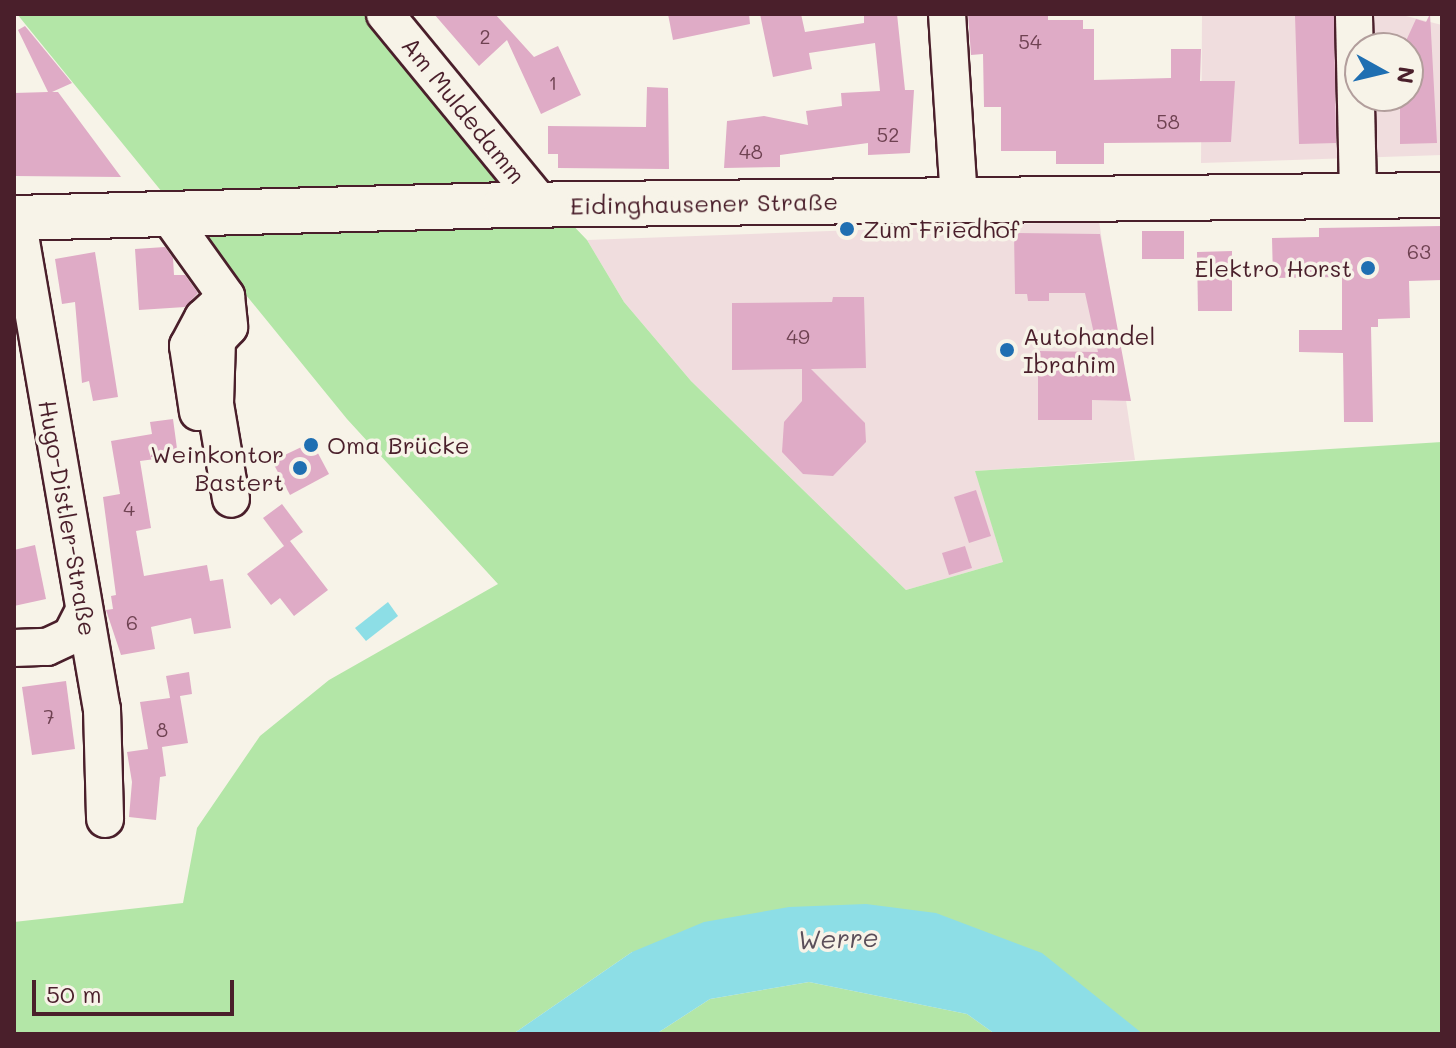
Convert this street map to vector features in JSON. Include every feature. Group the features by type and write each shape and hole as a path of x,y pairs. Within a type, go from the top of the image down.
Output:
{"main road":[{"name":"Eidinghausener Straße","path":"16,218 524,205 1442,195"}],"street":[{"name":"Am Muldedamm","path":"385,14 524,205"},
{"path":"947,14 959,201"},
{"path":"1354,16 1358,195"},
{"path":"187,215 226,296 229,327 217,340 215,404 231,499"},
{"name":"Hugo-Distler-Straße","path":"16,218 102,709 105,819"},
{"path":"203,439 188,346 203,318 226,296"},
{"path":"14,648 47,647 71,636 83,612"}],"shaded area":[{"path":"1202,14 1398,14 1442,25 1442,155 1201,163"},
{"path":"1099,221 1135,460 976,471 1003,562 906,590 691,381 624,302 587,240"}],"green space":[{"path":"17,14 370,14 587,240 624,302 691,381 906,590 1003,562 975,471 1442,442 1442,1034 1142,1034 632,952 513,1034 14,1034 14,922 183,903 197,828 260,736 329,680 498,584 347,419"},
{"path":"809,982 967,1014 995,1034 656,1034 710,999"}],"water":[{"path":"388,602 398,616 366,641 355,628"},
{"name":"Werre","path":"866,904 936,913 1042,953 1143,1034 995,1034 967,1014 809,982 710,999 656,1034 513,1034 632,952 704,922 789,907"}],"building":[{"path":"434,14 495,14 534,57 558,46 581,95 541,114 507,40 479,66"},
{"path":"668,14 749,14 750,24 673,40"},
{"path":"760,14 801,14 805,32 864,23 864,14 897,14 905,90 914,90 910,153 868,155 868,143 780,155 780,167 724,168 727,121 764,116 808,125 806,111 842,106 841,93 880,91 875,43 809,53 812,69 773,77"},
{"path":"968,14 1048,14 1048,20 1083,20 1083,29 1094,29 1094,80 1171,78 1171,49 1201,49 1200,81 1235,81 1231,142 1104,143 1104,164 1056,164 1056,151 1001,151 1001,107 984,107 983,54 971,55"},
{"path":"1334,14 1336,143 1299,144 1295,15"},
{"path":"1430,14 1437,143 1400,144 1400,112 1424,112 1424,32 1410,32 1416,19 1426,22"},
{"path":"25,26 72,83 52,92 58,92 121,177 14,176 14,93 48,92 18,30"},
{"path":"647,87 668,88 669,169 558,168 558,154 548,154 548,126 646,127"},
{"path":"1442,226 1442,280 1409,281 1410,318 1378,319 1378,327 1371,327 1373,422 1344,422 1343,353 1299,352 1299,330 1342,330 1342,277 1273,278 1272,238 1319,237 1319,228"},
{"path":"1142,231 1184,231 1184,259 1142,259"},
{"path":"1014,233 1100,234 1131,401 1092,400 1092,420 1038,420 1038,351 1098,352 1085,293 1049,293 1049,301 1028,301 1027,294 1015,294"},
{"path":"165,247 173,258 174,275 185,275 198,293 185,307 139,310 135,249"},
{"path":"1232,251 1232,311 1198,311 1197,252"},
{"path":"95,252 118,397 93,401 89,381 82,383 75,302 62,304 55,259"},
{"path":"833,297 864,297 866,368 811,369 865,423 866,442 833,476 803,474 782,452 784,422 802,401 802,369 732,370 732,303 832,302"},
{"path":"173,419 178,456 140,461 151,528 136,531 144,576 207,565 210,581 223,579 231,628 194,634 191,618 151,627 155,649 121,655 106,610 113,609 111,596 116,595 103,497 120,494 111,441 152,434 150,422"},
{"name":"Weinkontor Bastert","path":"312,442 329,474 290,495 272,461"},
{"path":"976,490 991,536 969,543 954,497"},
{"path":"282,504 303,532 290,541 328,590 294,616 280,598 271,605 247,574 284,546 263,518"},
{"path":"35,545 46,599 14,606 14,550"},
{"path":"965,546 972,568 949,575 942,553"},
{"path":"189,672 192,694 180,696 188,743 162,747 166,776 160,777 156,820 129,817 132,782 127,752 148,749 140,702 170,698 166,676"},
{"path":"66,681 75,749 32,755 22,687"}],"place":[{"name":"Zum Friedhof","path":"847,229"},
{"name":"Elektro Horst","path":"1368,268"},
{"name":"Autohandel Ibrahim","path":"1007,350"},
{"name":"Oma Brücke","path":"311,445"},
{"name":"Weinkontor Bastert","path":"300,468"}]}
